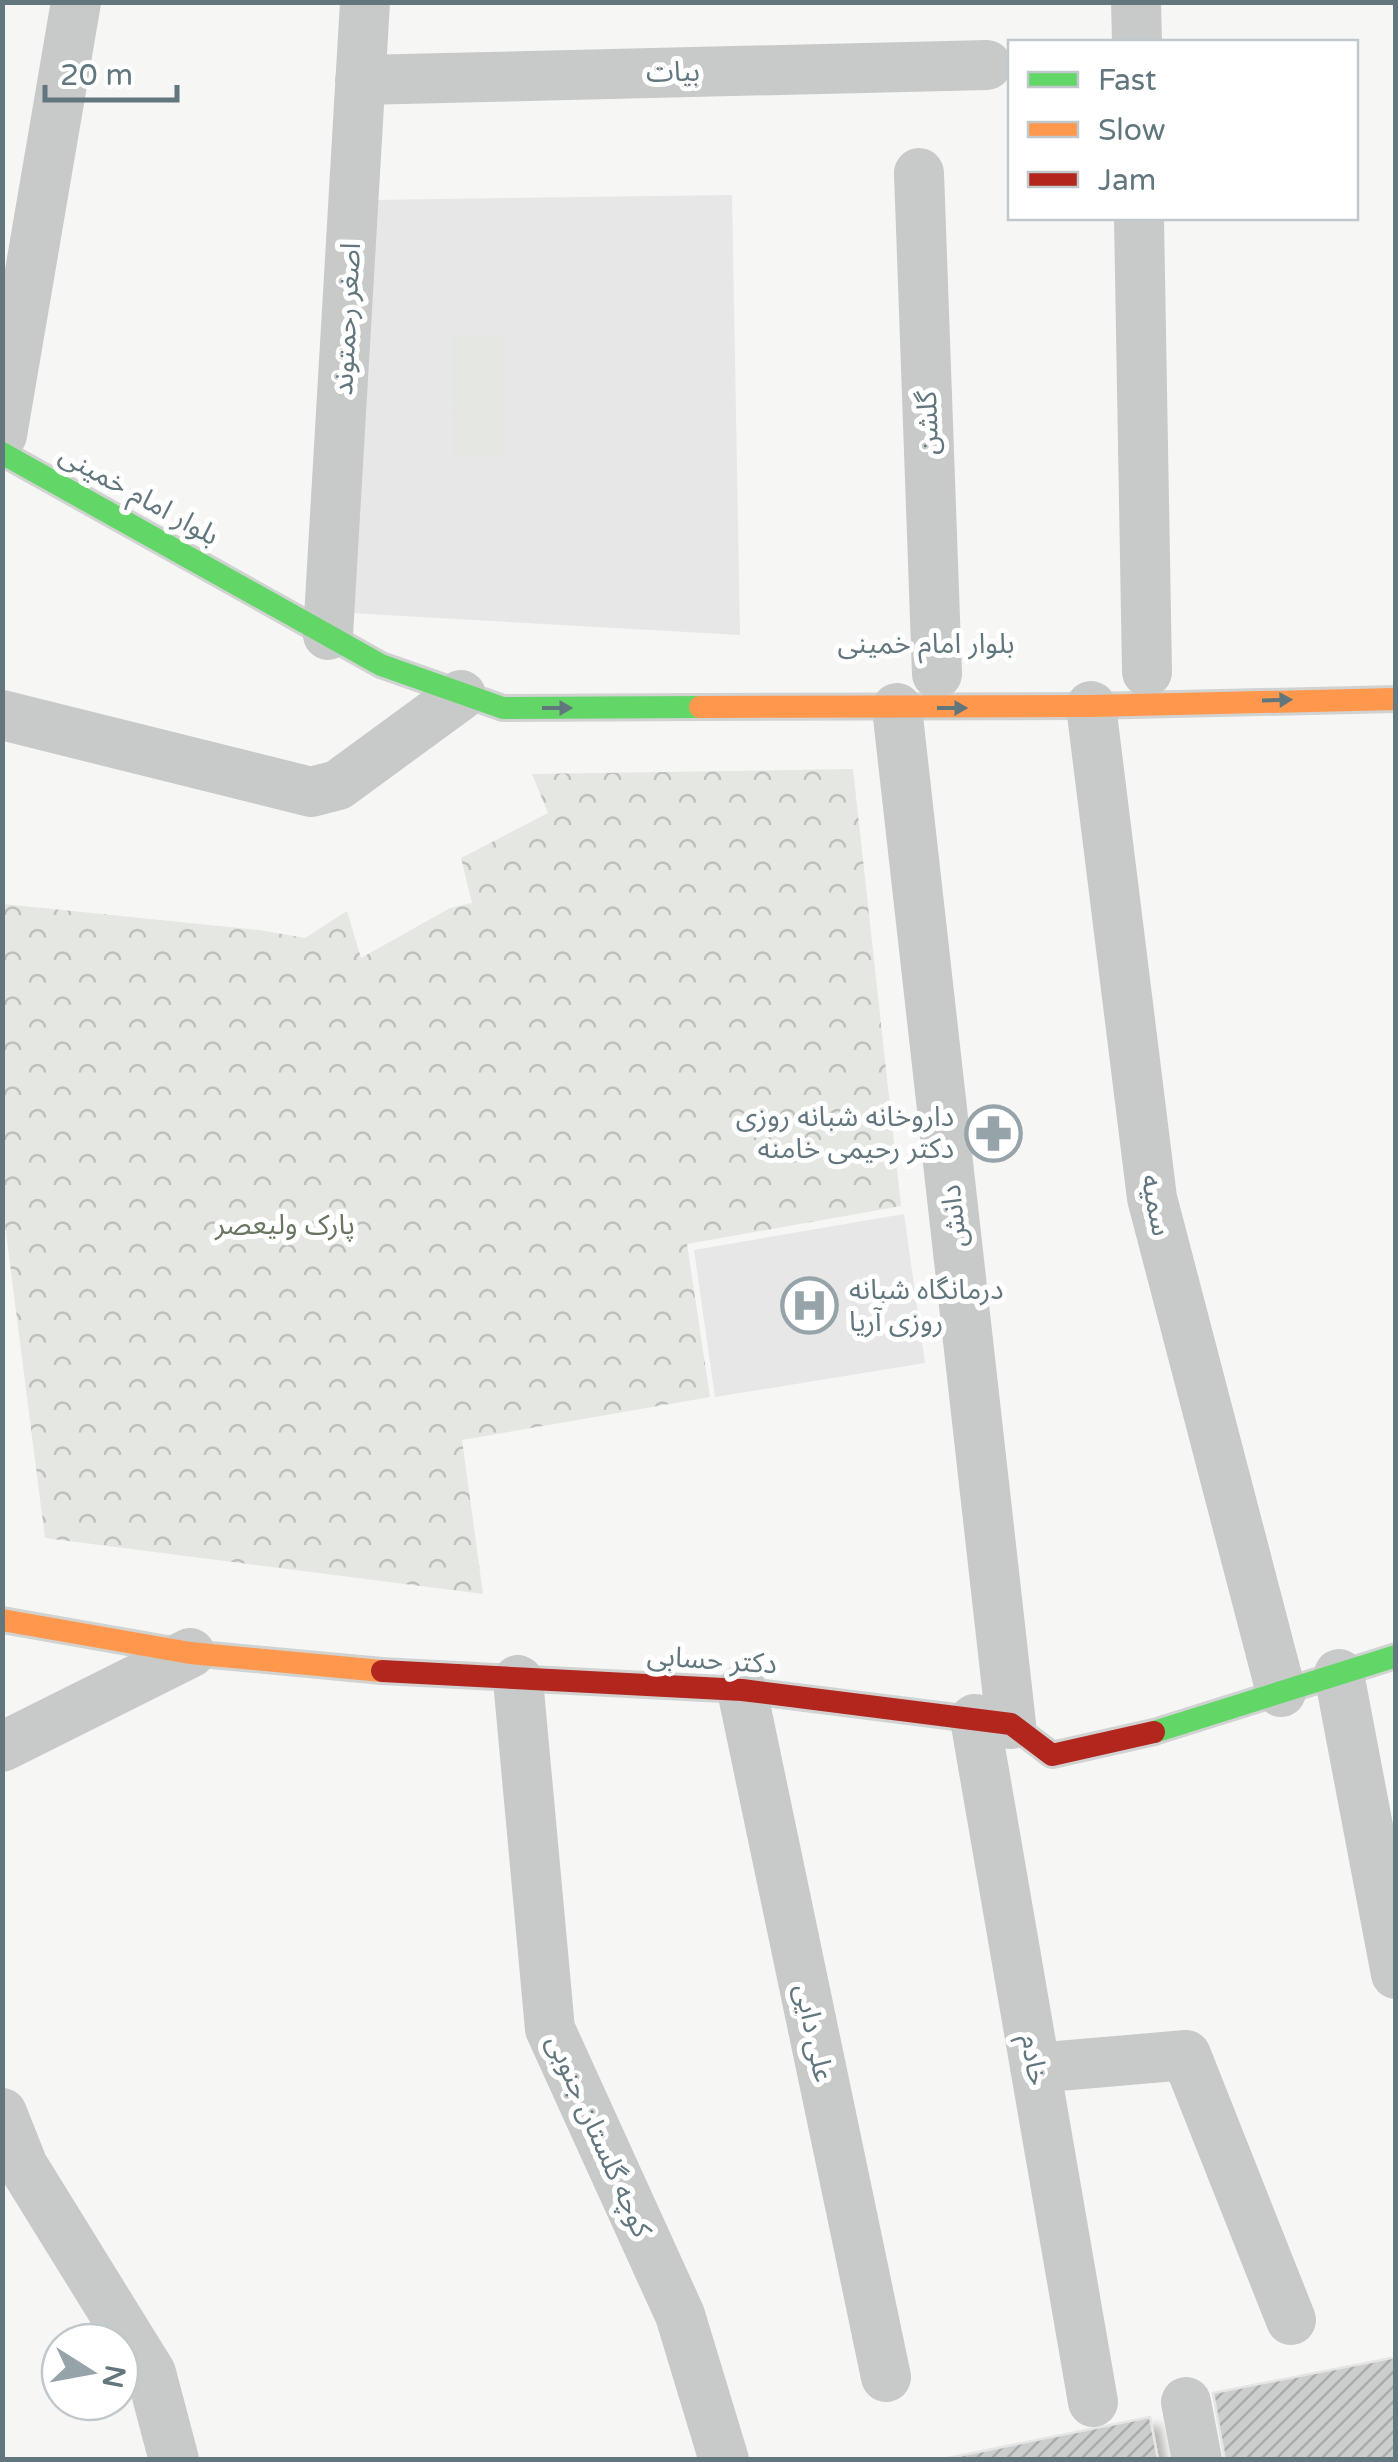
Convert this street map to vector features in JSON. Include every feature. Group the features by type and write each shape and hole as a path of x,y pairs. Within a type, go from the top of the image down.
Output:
{"street":[{"path":"2,435 76,2"},
{"name":"اصغر رحمتوند","path":"328,634 365,2"},
{"path":"1136,2 1137,40"},
{"name":"بیات","path":"360,80 986,65"},
{"name":"گلشن","path":"920,173 927,682"},
{"path":"1139,220 1146,671"},
{"name":"بلوار امام خمینی","path":"2,452 380,664 476,688 503,708 927,682 1092,706 1396,699"},
{"name":"دانش","path":"927,682 993,1721"},
{"path":"2,715 311,792 338,785 476,688"},
{"name":"سمیه","path":"1092,706 1152,1198 1280,1692"},
{"name":"دکتر حسابی","path":"2,1620 190,1653 435,1676 742,1690 993,1721 1052,1755 1133,1739 1396,1656"},
{"path":"2,1747 190,1653"},
{"path":"1339,1674 1396,1974"},
{"name":"کوچه گلستان جنوبی","path":"518,1680 550,2029 680,2315 724,2460"},
{"name":"علی دایی","path":"742,1690 886,2376"},
{"name":"خادم","path":"993,1721 1035,2068 1093,2402"},
{"path":"1035,2068 1186,2055 1292,2320"},
{"path":"2,2113 23,2166 151,2372 174,2460"},
{"path":"1186,2402 1197,2460"}],"shaded area":[{"path":"732,195 740,635 350,613 372,200"},
{"name":"درمانگاه شبانه روزی آریا","path":"904,1214 925,1363 715,1397 694,1250"}],"green space":[{"path":"451,336 502,336 504,455 453,456"},
{"name":"پارک ولیعصر","path":"853,769 901,1206 687,1244 710,1397 462,1440 483,1594 45,1538 3,1209 3,904 305,938 347,911 361,958 450,908 472,903 461,858 548,813 532,774"}],"building":[{"path":"1396,2357 1396,2460 1225,2460 1213,2393"},
{"path":"1150,2417 1158,2460 938,2460"}],"traffic: fast":[{"path":"2,453 381,665 503,708 700,707"},
{"path":"1154,1732 1396,1656"}],"traffic: slow":[{"path":"700,707 1091,706 1396,699"},
{"path":"2,1620 190,1653 382,1671"}],"traffic: jam":[{"path":"382,1671 742,1690 1011,1724 1052,1755 1154,1732"}],"place":[{"name":"داروخانه شبانه روزی دکتر رحیمی خامنه","path":"993,1133"},
{"name":"درمانگاه شبانه روزی آریا","path":"810,1306"}]}
